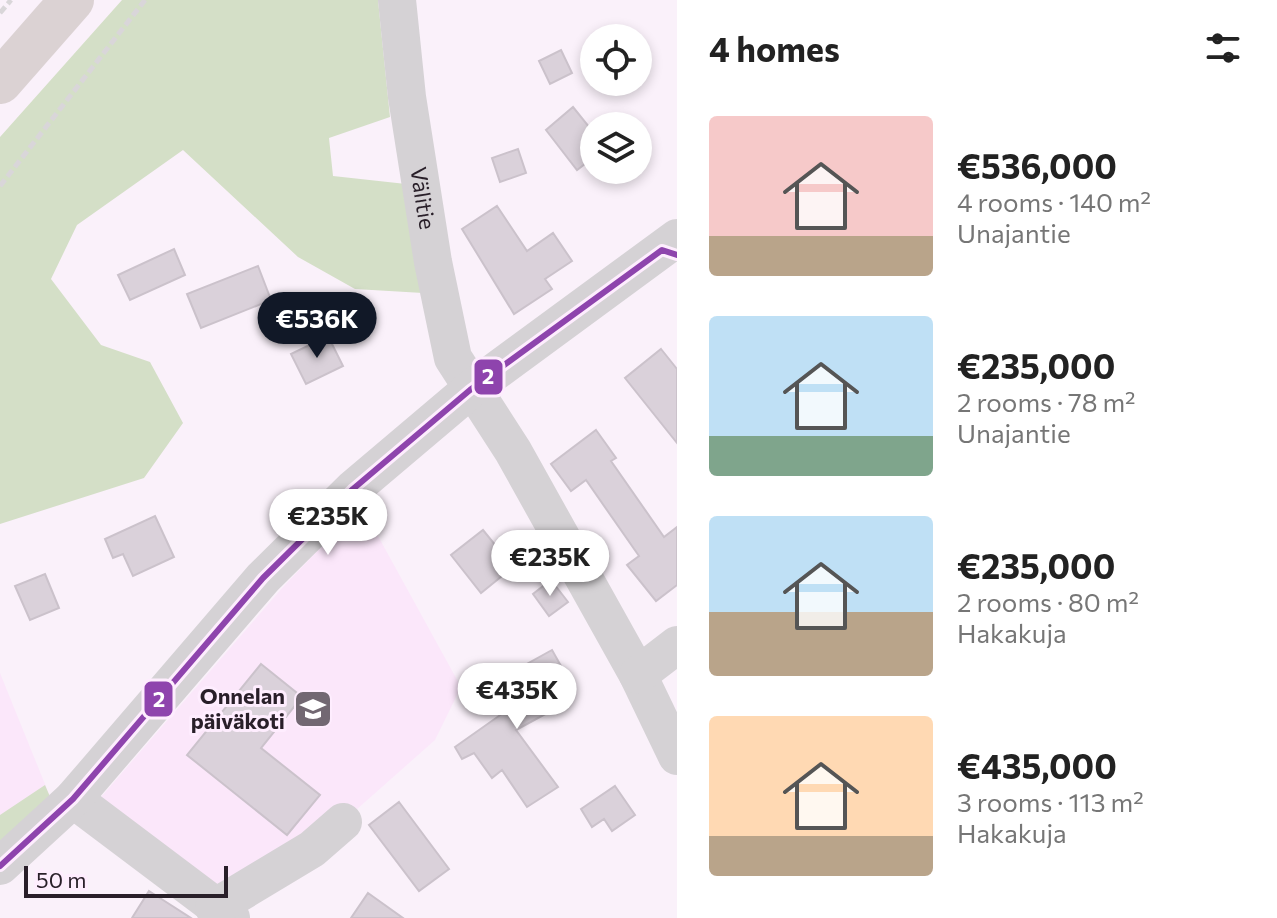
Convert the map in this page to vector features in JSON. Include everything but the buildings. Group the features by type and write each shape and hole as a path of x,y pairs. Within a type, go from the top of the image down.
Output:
{"highway":[{"path":"0,82 72,0"}],"street":[{"name":"Välitie","path":"397,0 407,97 440,300 453,358 470,390 513,451 638,675 677,756"},
{"path":"0,866 73,799 263,578 353,489 470,390 672,248"},
{"path":"638,675 677,645"},
{"path":"73,799 223,913 312,849 343,822"}],"path":[{"path":"0,13 11,0"},
{"path":"0,186 145,0"}],"shaded area":[{"name":"Onnelan päiväkoti","path":"361,505 461,687 435,740 312,849 214,908 89,811 284,586"},
{"path":"0,673 51,799 0,841"}],"green space":[{"path":"122,0 378,0 390,117 329,138 333,176 406,184 423,293 355,289 298,257 183,150 77,225 51,279 101,345 150,362 183,423 144,478 0,524 0,137"},
{"path":"45,785 51,799 0,841 0,815"}],"transit line":[{"name":"2","path":"0,866 73,799 263,578 353,489 470,390 662,250 677,255"}],"place":[{"name":"Onnelan päiväkoti","path":"313,709"}]}
